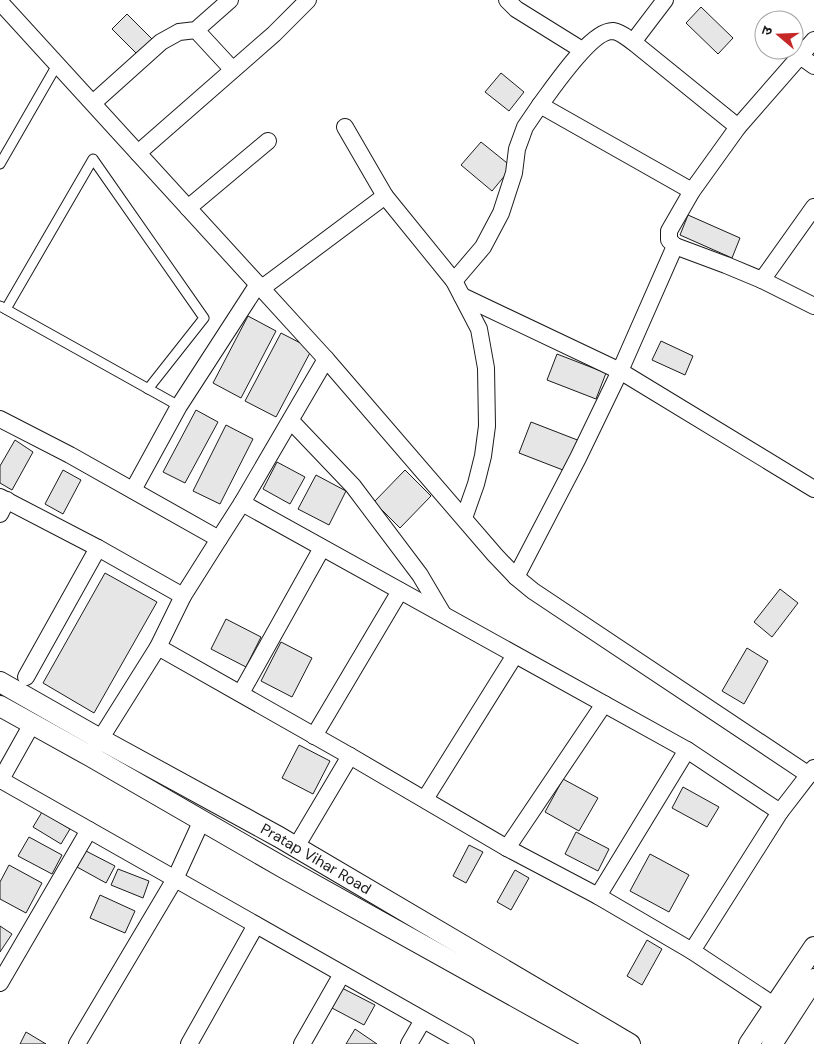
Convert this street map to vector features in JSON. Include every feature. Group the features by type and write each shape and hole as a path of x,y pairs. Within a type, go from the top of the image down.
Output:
{"street":[{"path":"93,103 161,42 179,32 196,30 230,0"},
{"path":"138,153 274,34 308,0"},
{"path":"507,0 516,9 582,50"},
{"path":"633,42 666,0"},
{"path":"0,2 326,359 516,578 812,772 780,812 692,951"},
{"path":"196,30 232,69"},
{"path":"454,281 483,247 501,213 514,172 517,149 525,127 582,50 603,34 612,31 620,33 738,127"},
{"path":"804,51 814,40"},
{"path":"797,60 738,127 692,191 669,231 669,240 675,246 762,280 814,306"},
{"path":"540,105 692,191"},
{"path":"345,127 385,196 454,281 479,329 486,368 487,426 483,456 476,484 464,518"},
{"path":"188,208 268,141"},
{"path":"133,490 179,406 260,286 385,196"},
{"path":"762,280 814,207"},
{"path":"516,578 578,458 620,371 675,246"},
{"path":"462,296 620,371 814,489"},
{"path":"95,747 158,647 184,596 242,503 326,359"},
{"path":"0,419 70,455 218,539"},
{"path":"291,420 353,486 420,574 444,616"},
{"path":"242,503 687,750 780,812"},
{"path":"2,504 98,548 184,596"},
{"path":"26,677 98,548"},
{"path":"241,693 322,548"},
{"path":"314,736 400,591"},
{"path":"158,647 241,693 506,848 598,896 692,951 775,1006"},
{"path":"425,800 515,655"},
{"name":"Pratap Vihar Road","path":"0,682 202,820 284,868 600,1044"},
{"path":"506,848 604,704"},
{"name":"Pratap Vihar Road","path":"0,706 32,724 95,747 296,848 630,1044"},
{"path":"32,724 0,780 466,1044"},
{"path":"598,896 687,750"},
{"path":"296,848 350,756"},
{"path":"77,1044 175,879 202,820"},
{"path":"0,983 89,830"},
{"path":"189,1044 256,925"},
{"path":"749,1044 814,947"},
{"path":"302,1044 342,974"},
{"path":"772,1044 814,978"},
{"path":"409,1044 423,1020"}],"lane":[{"path":"0,164 57,65"},
{"path":"148,389 204,318 93,159 3,307 148,389 179,406"}],"building":[{"path":"701,7 733,38 718,54 686,23"},
{"path":"127,14 155,42 140,57 112,29"},
{"path":"501,73 524,92 509,111 485,92"},
{"path":"481,142 512,167 492,191 461,165"},
{"path":"688,215 740,238 732,258 680,235"},
{"path":"248,316 276,331 241,398 213,383"},
{"path":"281,333 312,349 276,417 245,401"},
{"path":"661,341 693,356 685,375 652,360"},
{"path":"557,354 606,373 596,399 547,380"},
{"path":"196,410 218,422 185,483 163,472"},
{"path":"531,422 580,441 568,472 519,453"},
{"path":"226,425 253,439 220,504 193,491"},
{"path":"15,440 33,452 12,490 0,483 0,466"},
{"path":"277,462 305,477 290,504 263,489"},
{"path":"63,470 81,480 63,514 45,504"},
{"path":"405,470 431,496 400,528 374,502"},
{"path":"316,475 346,491 329,525 298,509"},
{"path":"105,573 157,602 94,713 43,683"},
{"path":"780,589 798,603 772,637 754,622"},
{"path":"226,619 261,637 246,667 211,649"},
{"path":"281,642 312,658 292,697 261,681"},
{"path":"747,648 768,661 744,704 722,691"},
{"path":"299,745 330,761 313,794 282,778"},
{"path":"563,779 598,798 579,831 545,812"},
{"path":"683,787 719,807 707,827 672,808"},
{"path":"42,812 70,829 61,844 33,827"},
{"path":"576,832 609,849 598,871 565,854"},
{"path":"29,837 62,855 52,874 18,856"},
{"path":"469,845 483,852 466,883 453,876"},
{"path":"86,851 115,866 106,883 77,867"},
{"path":"650,854 689,875 669,912 630,891"},
{"path":"9,865 42,883 26,913 0,899 0,882"},
{"path":"118,869 149,881 143,898 111,885"},
{"path":"515,870 529,878 511,910 497,902"},
{"path":"100,895 135,911 125,933 90,918"},
{"path":"0,926 12,934 0,952"},
{"path":"647,940 662,949 642,985 627,976"},
{"path":"342,988 375,1005 364,1025 332,1008"},
{"path":"355,1029 377,1044 346,1044"},
{"path":"26,1032 46,1044 20,1044"}]}
